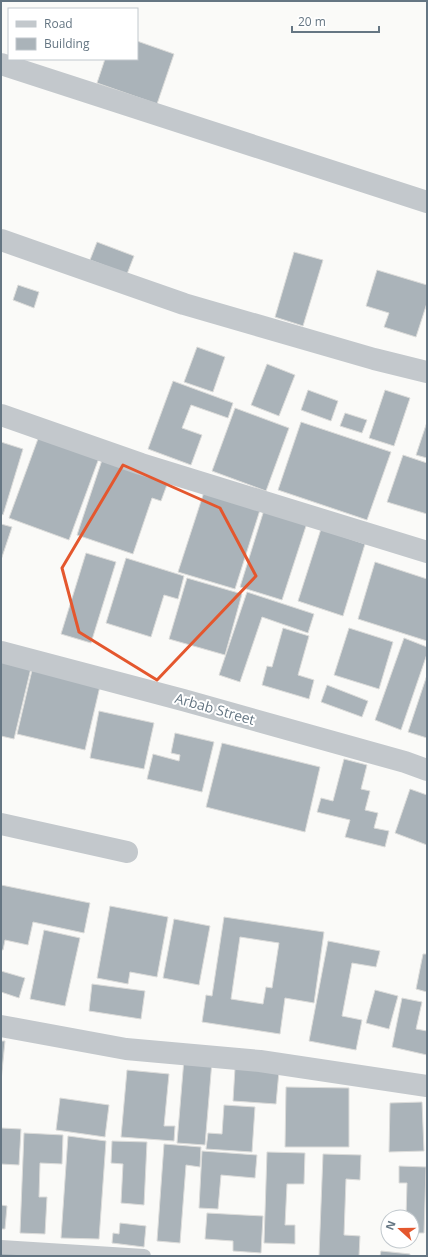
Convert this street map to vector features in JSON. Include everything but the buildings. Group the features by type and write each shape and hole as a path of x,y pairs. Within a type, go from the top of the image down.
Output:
{"street":[{"path":"1,64 427,202"},
{"path":"1,240 184,304 374,360 427,372"},
{"path":"1,415 141,464 427,552"},
{"name":"Arbab Street","path":"1,652 191,702 405,762 427,770"},
{"path":"1,824 128,852"},
{"path":"1,1026 126,1049 260,1061 427,1086"}],"lane":[{"path":"1,1247 144,1256"}],"highlighted area":[{"path":"123,465 220,508 256,576 157,680 79,632 62,568"}]}
